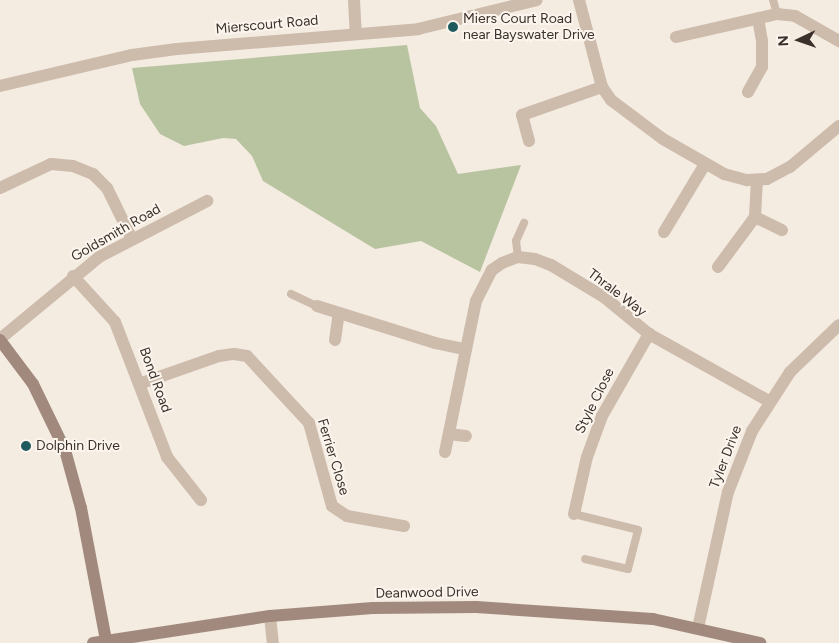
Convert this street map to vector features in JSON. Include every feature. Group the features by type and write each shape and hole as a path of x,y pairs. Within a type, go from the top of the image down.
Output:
{"street":[{"path":"354,0 356,33"},
{"name":"Mierscourt Road","path":"0,86 141,54 223,43 446,24 537,0"},
{"path":"579,0 602,87 627,115 724,174 758,181 790,168 839,126"},
{"path":"676,37 777,14 795,16 839,41"},
{"path":"748,92 762,67 762,41 758,18"},
{"path":"529,142 522,115 602,87"},
{"path":"0,188 51,164 73,166 93,174 107,188 132,239"},
{"path":"664,232 705,164"},
{"path":"718,267 755,217 758,181"},
{"name":"Goldsmith Road","path":"0,339 73,276 132,239 207,201"},
{"path":"755,217 782,230"},
{"path":"445,452 464,349 481,287 497,267 518,258"},
{"name":"Thrale Way","path":"518,258 535,259 551,265 604,297 649,334 769,401"},
{"name":"Bond Road","path":"73,276 115,322 167,457 201,500"},
{"path":"317,306 435,343 464,349"},
{"path":"334,340 339,313"},
{"name":"Tyler Drive","path":"698,628 720,521 736,466 769,401 795,367 839,325"},
{"name":"Style Close","path":"574,514 587,457 602,416 649,334"},
{"path":"0,339 33,384 65,450 81,508 106,640"},
{"name":"Ferrier Close","path":"139,384 220,356 234,354 247,356 309,423 332,506 347,516 404,526"},
{"path":"449,434 466,436"},
{"name":"Deanwood Drive","path":"93,643 270,616 372,608 476,607 615,615 698,628 760,643"},
{"path":"270,616 272,643"}],"lane":[{"path":"773,0 777,14"},
{"path":"518,258 516,241 524,223"},
{"path":"291,294 317,306"},
{"path":"574,514 638,530 628,569 585,560"}],"green space":[{"path":"407,45 420,108 436,126 458,174 521,165 480,272 421,241 375,249 263,181 252,156 236,139 223,138 184,146 160,134 140,104 132,68"}],"place":[{"name":"Miers Court Road near Bayswater Drive","path":"453,27"},
{"name":"Dolphin Drive","path":"26,446"}]}
